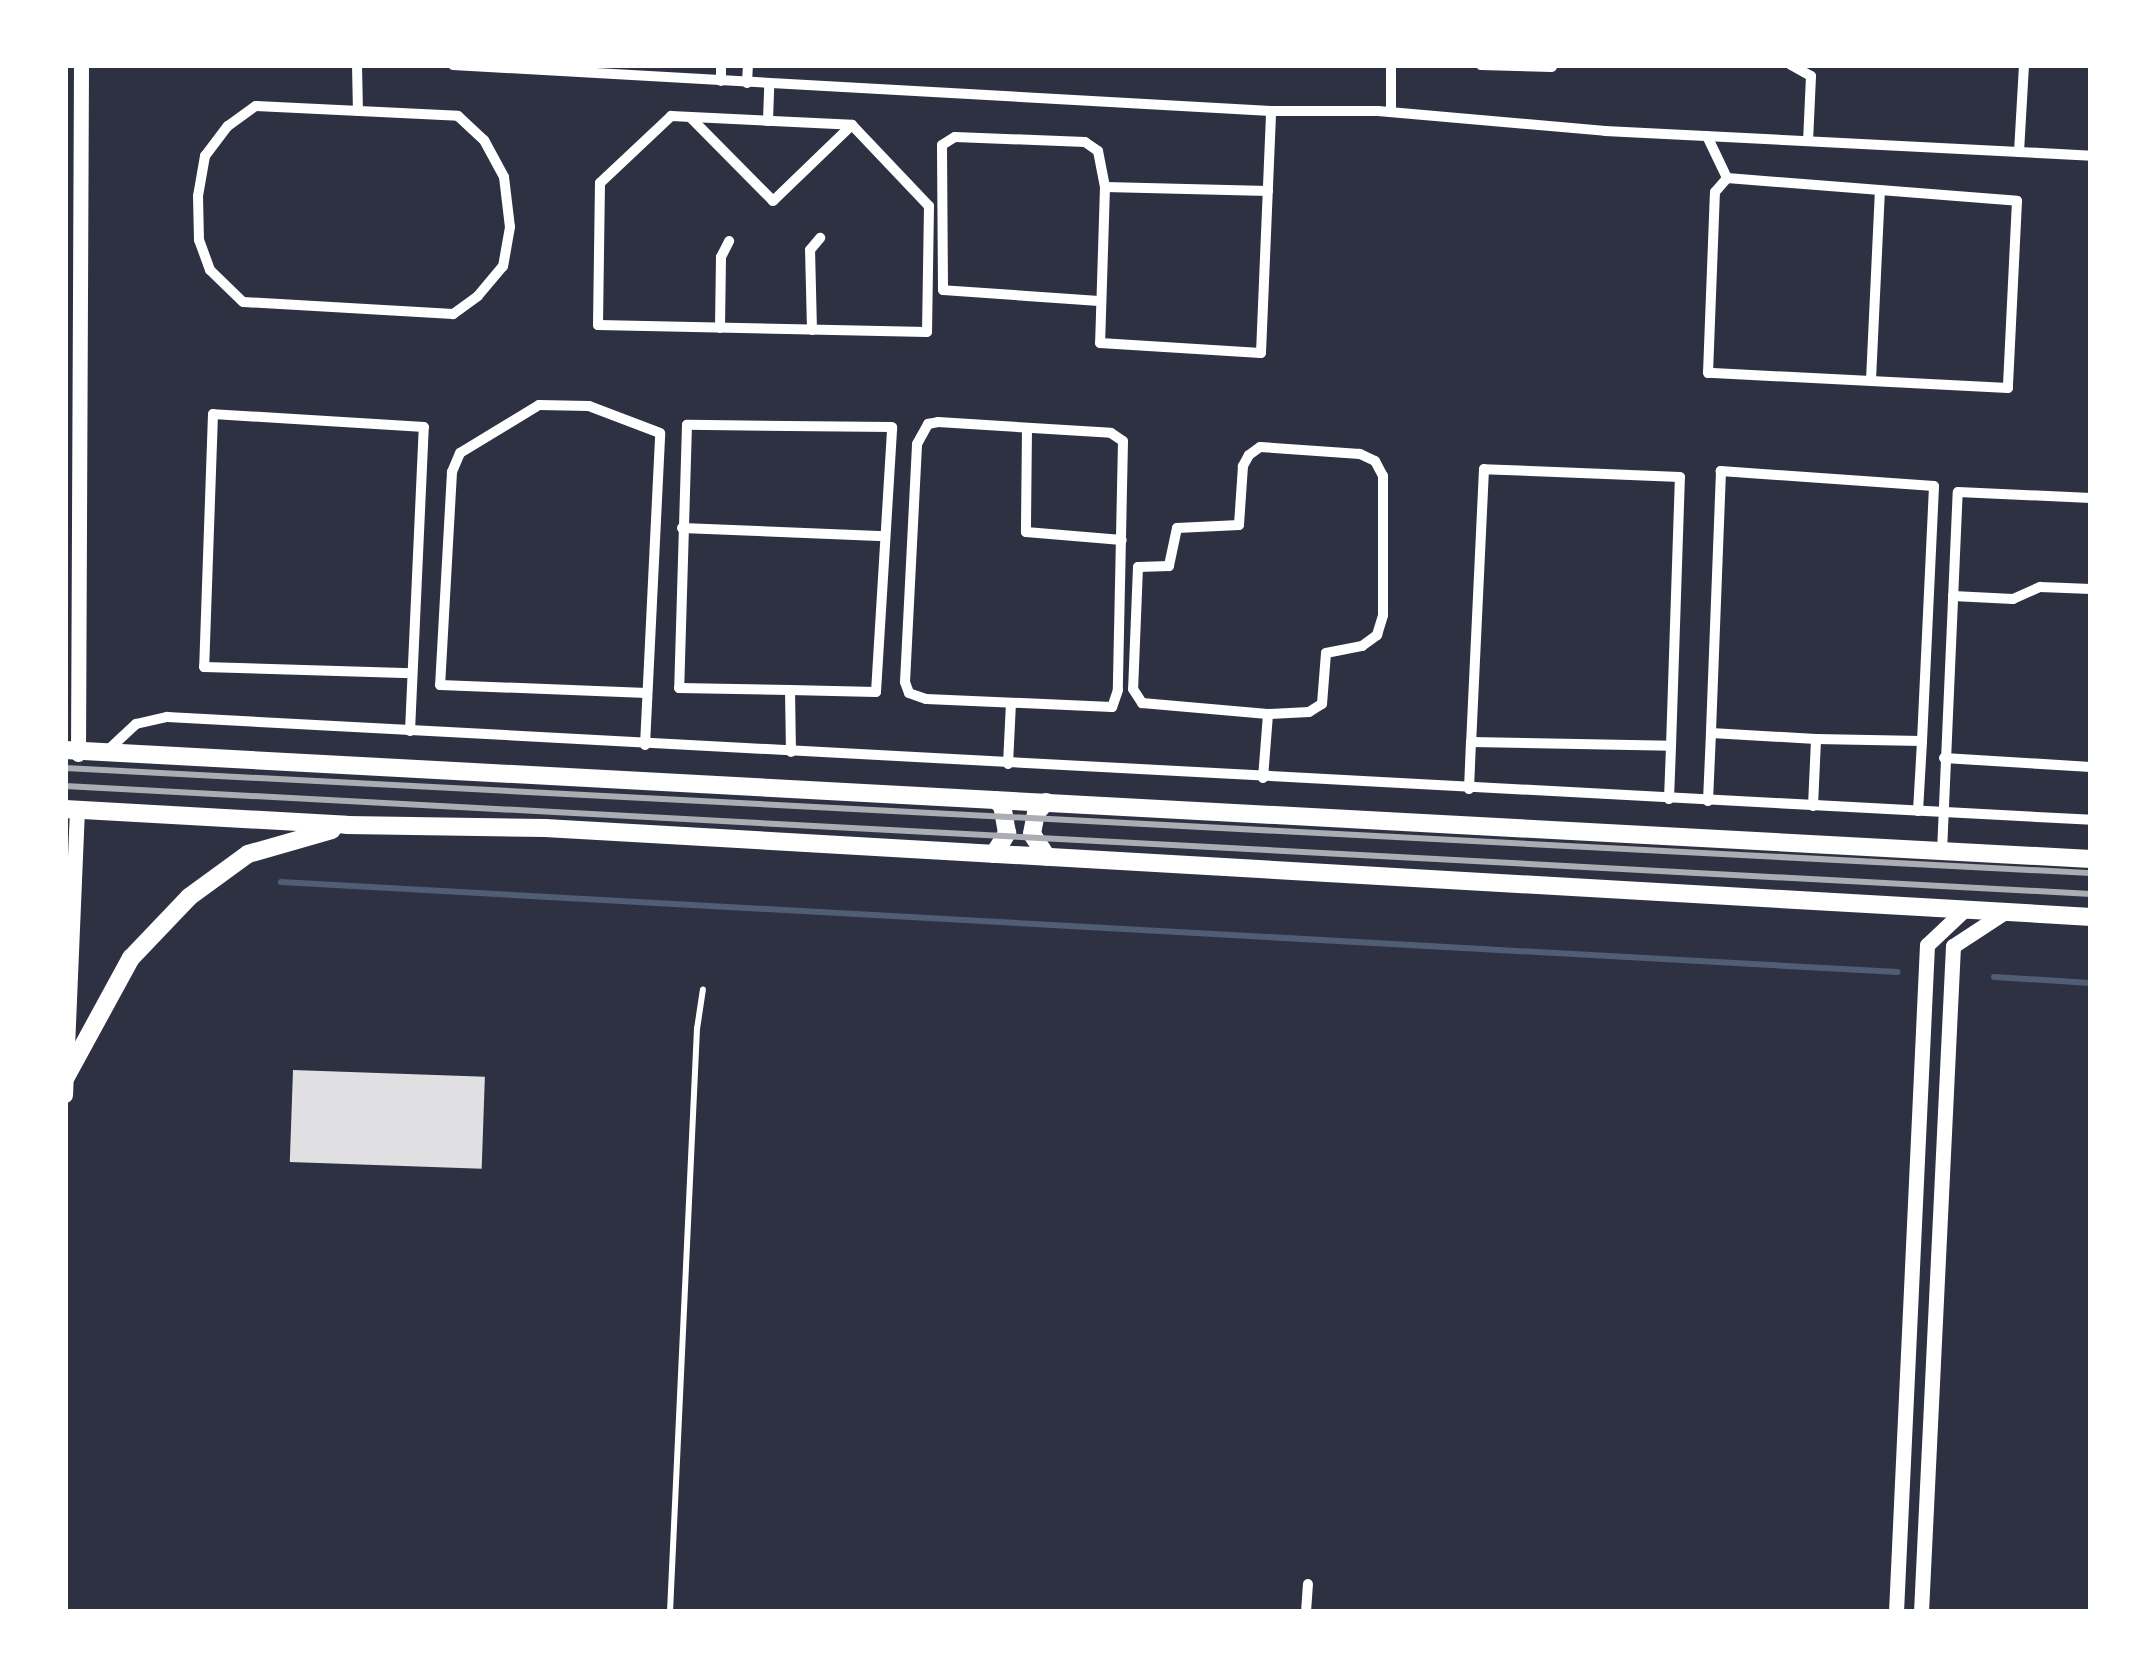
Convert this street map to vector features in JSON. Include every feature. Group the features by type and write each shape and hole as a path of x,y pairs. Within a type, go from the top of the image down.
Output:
{"main road":[{"path":"72,752 2091,859"},
{"path":"994,854 1007,834 1005,816 996,800"},
{"path":"1046,802 1036,813 1032,834 1047,857"},
{"path":"71,809 347,826 545,828 2091,917"},
{"path":"66,1077 131,958 189,897 248,854 347,826"}],"street":[{"path":"72,752 73,319 82,65"},
{"path":"358,65 358,111"},
{"path":"453,65 1271,111 1391,112 1707,136 2091,156"},
{"path":"722,65 722,81"},
{"path":"748,65 748,83"},
{"path":"1390,65 1391,112"},
{"path":"1481,65 1552,68"},
{"path":"1791,65 1810,76 1808,141"},
{"path":"2019,152 2024,65"},
{"path":"768,121 769,84"},
{"path":"256,106 358,111 458,116 484,140 504,177 510,227 503,266 478,296 453,314 243,302 210,270 199,240 198,196 204,156 228,126 256,106"},
{"path":"1100,301 943,290 942,145 955,137 1086,142 1098,150 1105,187 1100,343 1261,353 1271,111"},
{"path":"670,116 690,117 852,124 929,206 927,332 598,326 600,183 670,116"},
{"path":"690,117 773,201 852,124"},
{"path":"1707,136 1727,178"},
{"path":"1727,178 2017,201 2008,388 1708,373 1715,192 1727,178"},
{"path":"1105,187 1268,192"},
{"path":"1871,380 1880,190"},
{"path":"812,330 810,250 820,238"},
{"path":"720,328 721,257 729,241"},
{"path":"644,744 647,693 660,433 589,406 538,406 460,453 452,472 440,684 647,693"},
{"path":"410,731 424,426 213,414 204,666 412,673"},
{"path":"938,422 1027,428 1119,435 1124,448 1116,703 1108,709 926,699 910,693 905,682 917,444 928,424 938,422"},
{"path":"687,425 892,427 876,692 679,688 682,528 687,425"},
{"path":"1027,428 1026,532 1122,540"},
{"path":"1260,447 1360,454 1374,461 1383,476 1383,615 1376,635 1362,646 1326,653 1322,704 1308,712 1268,714 1142,703 1134,689 1138,568 1170,566 1177,528 1240,525 1243,466 1249,454 1260,447"},
{"path":"1469,788 1484,469 1680,477 1669,799"},
{"path":"1708,801 1722,471 1934,486 1918,811"},
{"path":"1942,852 1958,492 2091,498"},
{"path":"682,528 885,536"},
{"path":"1953,596 2013,598 2040,587 2091,589"},
{"path":"790,690 791,752"},
{"path":"1008,764 1011,703"},
{"path":"1263,778 1268,714"},
{"path":"103,755 136,724 167,717 2091,820"},
{"path":"1711,733 1922,741"},
{"path":"1812,806 1816,739"},
{"path":"1471,742 1670,746"},
{"path":"1944,758 2091,767"},
{"path":"65,1095 71,809"},
{"path":"1896,1612 1926,945 1964,910"},
{"path":"1921,1612 1953,946 2004,912"},
{"path":"1306,1612 1308,1584"}],"lane":[{"path":"670,1612 696,1029 703,989"}],"building":[{"path":"293,1070 485,1077 482,1169 290,1162"}],"waterway":[{"path":"281,882 1897,972"},
{"path":"1994,977 2091,983"}],"railway":[{"path":"65,768 2091,873"},
{"path":"65,786 2091,894"}]}
